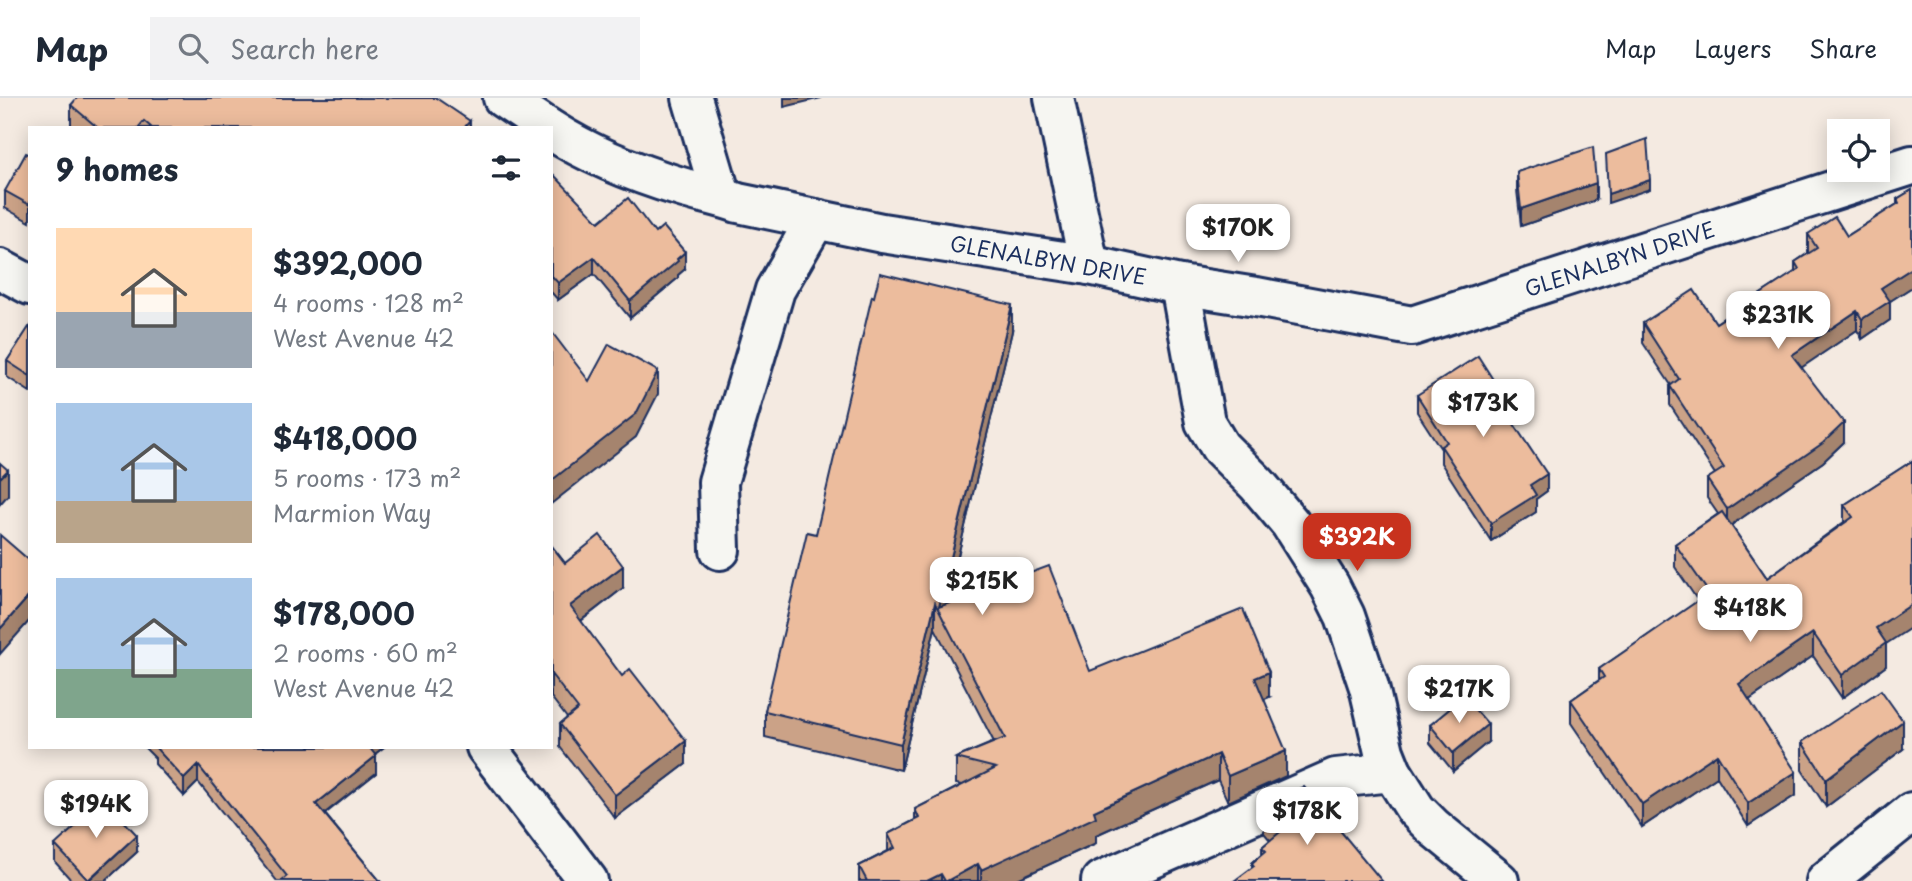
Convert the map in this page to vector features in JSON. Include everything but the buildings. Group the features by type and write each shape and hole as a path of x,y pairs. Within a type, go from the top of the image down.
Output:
{"street":[{"name":"GLENALBYN DRIVE","path":"503,98 545,126"},
{"path":"692,98 721,196"},
{"path":"1054,98 1089,265"},
{"name":"GLENALBYN DRIVE","path":"553,131 577,147 617,164 738,203 882,233 1089,265 1180,285 1412,327 1912,165"},
{"path":"720,550 718,482 775,290 816,219"},
{"path":"0,269 28,284"},
{"path":"1180,285 1205,422 1220,447 1257,484 1290,523 1330,586 1345,616 1369,687 1384,752 1392,772 1416,810 1499,881"},
{"path":"488,749 588,881"},
{"path":"1101,881 1336,778 1392,772"},
{"path":"1826,881 1912,812"}]}
